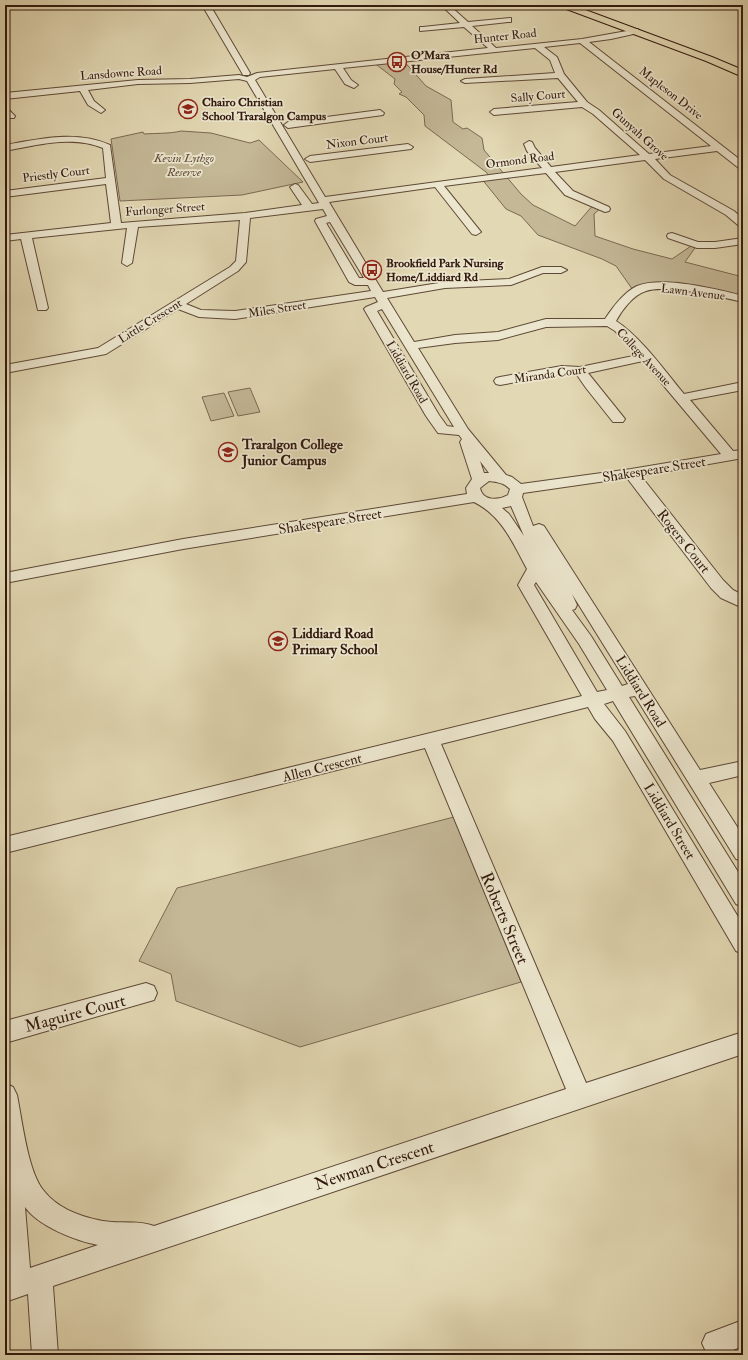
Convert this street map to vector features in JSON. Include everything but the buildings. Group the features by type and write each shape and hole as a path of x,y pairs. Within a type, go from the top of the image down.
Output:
{"main road":[{"path":"564,5 709,59 743,74"}],"street":[{"name":"Liddiard Road","path":"206,5 329,199 333,218 463,431 500,477 512,483 522,518 563,589 584,640"},
{"path":"399,5 404,5"},
{"path":"445,5 493,49"},
{"path":"423,28 508,20"},
{"name":"Hunter Road","path":"251,77 493,49 582,41 611,37 635,31"},
{"name":"Mapleson Drive","path":"582,41 743,167"},
{"name":"Gunyah Grove","path":"536,45 554,59 560,75 584,104 596,112 647,157 667,177 730,213 743,224"},
{"path":"337,66 348,82 354,85"},
{"path":"465,81 560,75"},
{"name":"Liddiard Road","path":"251,77 288,125 299,142"},
{"name":"Lansdowne Road","path":"5,96 138,82 190,81 251,77"},
{"path":"82,88 91,103 101,110"},
{"name":"Sally Court","path":"494,112 584,104"},
{"path":"288,125 380,113"},
{"path":"5,148 81,139 98,142 107,147 116,226"},
{"path":"529,144 530,149 569,192 605,209"},
{"name":"Nixon Court","path":"310,159 408,147"},
{"name":"Ormond Road","path":"329,199 720,148"},
{"name":"Priestly Court","path":"5,194 111,180"},
{"path":"437,184 476,232"},
{"path":"295,187 308,206"},
{"name":"Furlonger Street","path":"5,238 133,224 245,216 308,206 329,199"},
{"name":"Little Crescent","path":"5,369 102,351 234,269 242,262 245,216"},
{"path":"127,263 133,224"},
{"path":"26,236 42,308"},
{"path":"672,236 698,245 715,245 743,241"},
{"name":"Miles Street","path":"177,304 198,313 235,315 381,297 445,286 511,282 542,270 561,270"},
{"name":"Lawn Avenue","path":"610,322 623,304 637,291 645,287 692,289 743,299"},
{"name":"Liddiard Road","path":"381,297 370,309 433,416 443,430 463,431"},
{"name":"College Avenue","path":"410,346 455,339 498,336 546,323 610,322 619,328 681,398 737,455"},
{"name":"Miranda Court","path":"500,381 562,370 581,371 598,366 646,357"},
{"path":"581,371 590,385 618,419"},
{"path":"681,398 743,386"},
{"name":"Liddiard Road","path":"463,431 479,493 504,517 514,532 535,569 584,640 743,898"},
{"name":"Shakespeare Street","path":"5,578 183,544 479,493 503,504 516,493 737,455"},
{"name":"Rogers Court","path":"631,473 717,584 727,594 743,602"},
{"path":"479,493 486,477 500,477"},
{"name":"Liddiard Road","path":"539,529 743,853"},
{"path":"535,569 526,585 593,700"},
{"name":"Allen Crescent","path":"5,845 431,741 640,688"},
{"name":"Liddiard Street","path":"593,700 601,714 619,736 743,944"},
{"name":"Roberts Street","path":"431,741 580,1096"},
{"path":"696,778 743,768"},
{"name":"Maguire Court","path":"5,1032 146,993"},
{"name":"Newman Crescent","path":"21,1284 580,1096 743,1043"},
{"path":"5,1095 20,1170 35,1200 56,1217 81,1229 115,1236 161,1236"},
{"path":"5,1095 21,1284 45,1355"},
{"path":"715,1343 743,1333"}],"green space":[{"path":"402,59 426,86 451,100 453,122 463,129 467,128 482,138 484,150 521,194 533,205 575,226 594,204 602,207 594,214 595,236 633,249 672,259 694,244 697,245 685,262 743,277 743,299 664,287 635,293 616,266 602,259 538,235 521,216 506,209 481,178 490,177 486,172 425,126 424,115 406,97 399,94 402,92 394,84 395,79 373,62"},
{"name":"Kevin Lythgo Reserve","path":"181,131 211,133 250,143 259,140 303,182 242,195 120,201 111,139 143,132 144,134"},
{"path":"250,388 260,412 238,416 228,392"},
{"path":"224,393 234,416 211,421 202,397"},
{"path":"454,817 521,982 300,1047 176,1001 171,974 139,961 177,888"}],"place":[{"name":"O'Mara House/Hunter Rd","path":"397,62"},
{"name":"Chairo Christian School Traralgon Campus","path":"188,109"},
{"name":"Brookfield Park Nursing Home/Liddiard Rd","path":"372,270"},
{"name":"Traralgon College Junior Campus","path":"228,452"},
{"name":"Liddiard Road Primary School","path":"278,641"}]}
